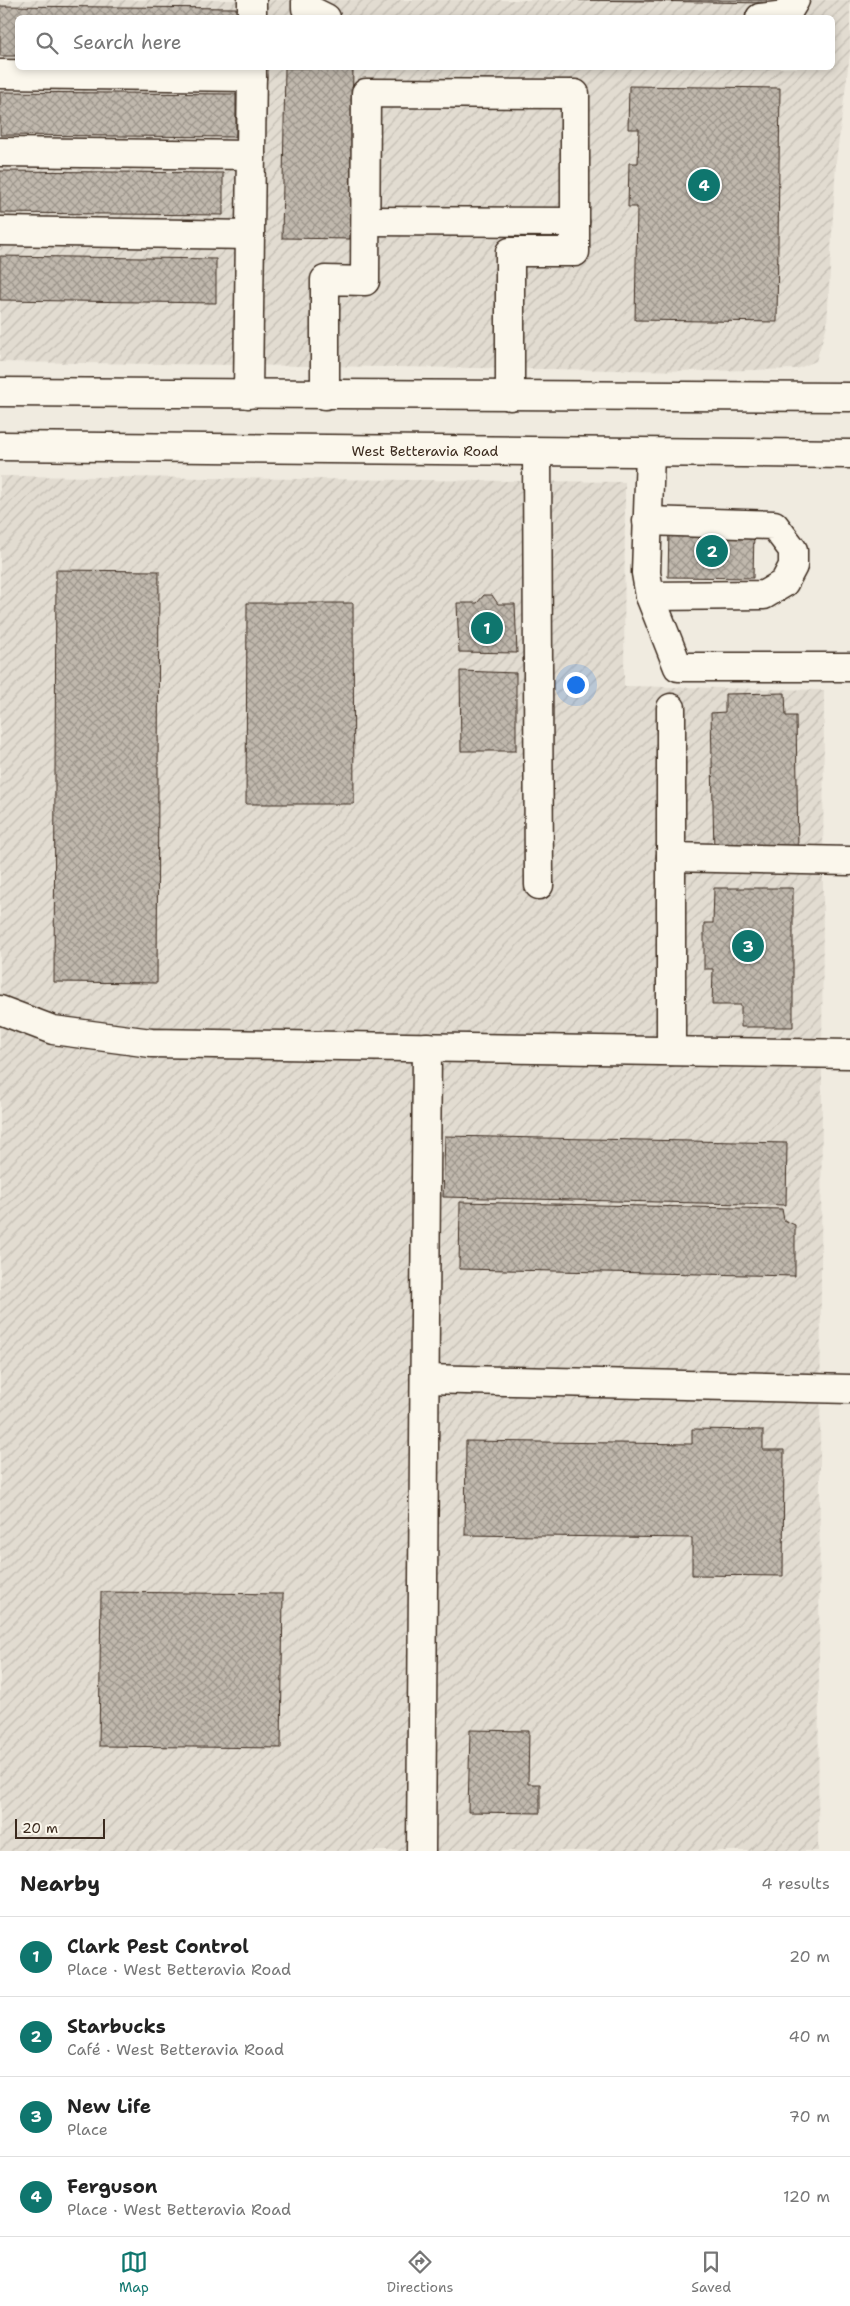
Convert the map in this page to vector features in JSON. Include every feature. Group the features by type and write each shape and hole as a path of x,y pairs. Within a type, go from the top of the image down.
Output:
{"street":[{"path":"252,0 252,15"},
{"path":"306,0 306,8 320,15"},
{"path":"786,15 795,0"},
{"path":"0,74 252,72 248,394"},
{"path":"325,394 325,280 365,281 366,93 576,94 575,252 510,252 510,396"},
{"path":"0,152 251,155"},
{"path":"366,221 575,222"},
{"path":"0,231 250,235"},
{"path":"0,392 850,397"},
{"name":"West Betteravia Road","path":"0,446 850,454"},
{"path":"537,452 539,885"},
{"path":"650,453 646,573 650,596 678,667 850,667"},
{"path":"648,521 774,525 794,550 793,566 784,583 764,595 650,596"},
{"path":"671,708 671,1052"},
{"path":"671,857 850,861"},
{"path":"0,1010 53,1030 150,1042 850,1054"},
{"path":"421,1851 427,1047"},
{"path":"425,1379 850,1389"}],"shaded area":[{"path":"0,0 850,0 850,53 836,161 827,325 816,361 797,369 708,371 0,362"},
{"path":"0,476 625,482 624,686 824,690 818,1851 0,1851"}],"building":[{"path":"579,0 767,0 767,3"},
{"path":"0,6 236,8 236,15 15,15 15,56 0,56"},
{"path":"285,70 353,70 350,239 282,238"},
{"path":"629,86 780,88 777,322 635,320 637,207 628,207 629,163 638,163 639,129 628,129"},
{"path":"0,92 236,94 236,137 0,135"},
{"path":"0,171 223,173 223,215 0,213"},
{"path":"0,256 216,259 216,303 0,300"},
{"path":"669,529 754,531 753,578 668,577"},
{"path":"56,570 159,571 157,983 54,982"},
{"path":"484,595 492,595 498,604 515,604 517,653 459,652 457,603 477,603"},
{"path":"247,603 353,603 354,804 246,804"},
{"path":"460,671 516,673 516,751 461,751"},
{"path":"785,693 786,716 796,716 798,851 714,852 711,713 725,712 725,694"},
{"path":"714,888 793,888 793,1027 741,1027 741,1005 712,1005 713,969 704,969 704,923 713,923"},
{"path":"445,1136 787,1143 786,1205 443,1197"},
{"path":"460,1202 782,1209 784,1220 795,1225 795,1276 459,1269"},
{"path":"692,1429 763,1430 763,1450 784,1450 783,1576 692,1575 692,1538 465,1535 466,1441 692,1444"},
{"path":"101,1592 283,1594 281,1748 99,1746"},
{"path":"470,1730 529,1731 528,1784 540,1784 540,1813 468,1812"}],"place":[{"name":"Ferguson","path":"704,185"},
{"name":"Starbucks","path":"712,551"},
{"name":"Clark Pest Control","path":"487,628"},
{"name":"New Life","path":"748,946"}]}
